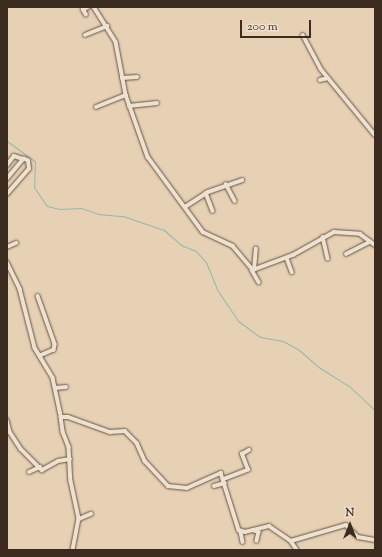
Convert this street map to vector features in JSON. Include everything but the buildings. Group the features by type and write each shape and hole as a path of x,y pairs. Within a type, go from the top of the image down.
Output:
{"street":[{"path":"86,15 82,10 88,7"},
{"path":"94,7 107,26 117,46 122,78 129,106 154,167 203,232 233,246 253,270 260,282"},
{"path":"85,36 107,26"},
{"path":"304,35 318,66 375,135"},
{"path":"122,78 137,77"},
{"path":"320,80 328,78"},
{"path":"96,107 126,95"},
{"path":"129,106 157,104"},
{"path":"7,165 14,156 28,161 28,169 7,194"},
{"path":"7,179 24,159"},
{"path":"185,207 226,184 242,180"},
{"path":"226,184 235,201"},
{"path":"206,194 213,211"},
{"path":"253,270 287,258 323,237 340,232 361,234 375,245"},
{"path":"323,237 328,258"},
{"path":"346,254 370,242"},
{"path":"7,247 16,243"},
{"path":"253,270 256,250"},
{"path":"287,258 292,272"},
{"path":"7,262 20,289 25,312 40,356 52,375 55,388 70,459 70,481 79,519 73,550"},
{"path":"38,296 55,344 54,350 40,356"},
{"path":"25,312 30,310"},
{"path":"55,388 66,387"},
{"path":"61,418 68,417 108,431 125,431 137,443 145,461 168,486 185,489 218,472 224,481 235,523 241,532 243,542"},
{"path":"7,420 9,432 21,449 40,467 45,470 58,461 70,459"},
{"path":"214,486 248,470 242,454 249,450"},
{"path":"29,472 40,467"},
{"path":"207,478 209,483"},
{"path":"79,519 91,514"},
{"path":"291,541 345,525 358,537 375,540"},
{"path":"241,532 269,526 291,541 297,550"},
{"path":"252,530 259,532 257,541"}],"waterway":[{"path":"7,141 35,161 34,187 47,206 60,209 81,208 98,214 123,216 164,230 181,245 196,251 206,262 218,291 238,321 260,337 283,341 299,350 320,368 350,387 375,410"}]}
